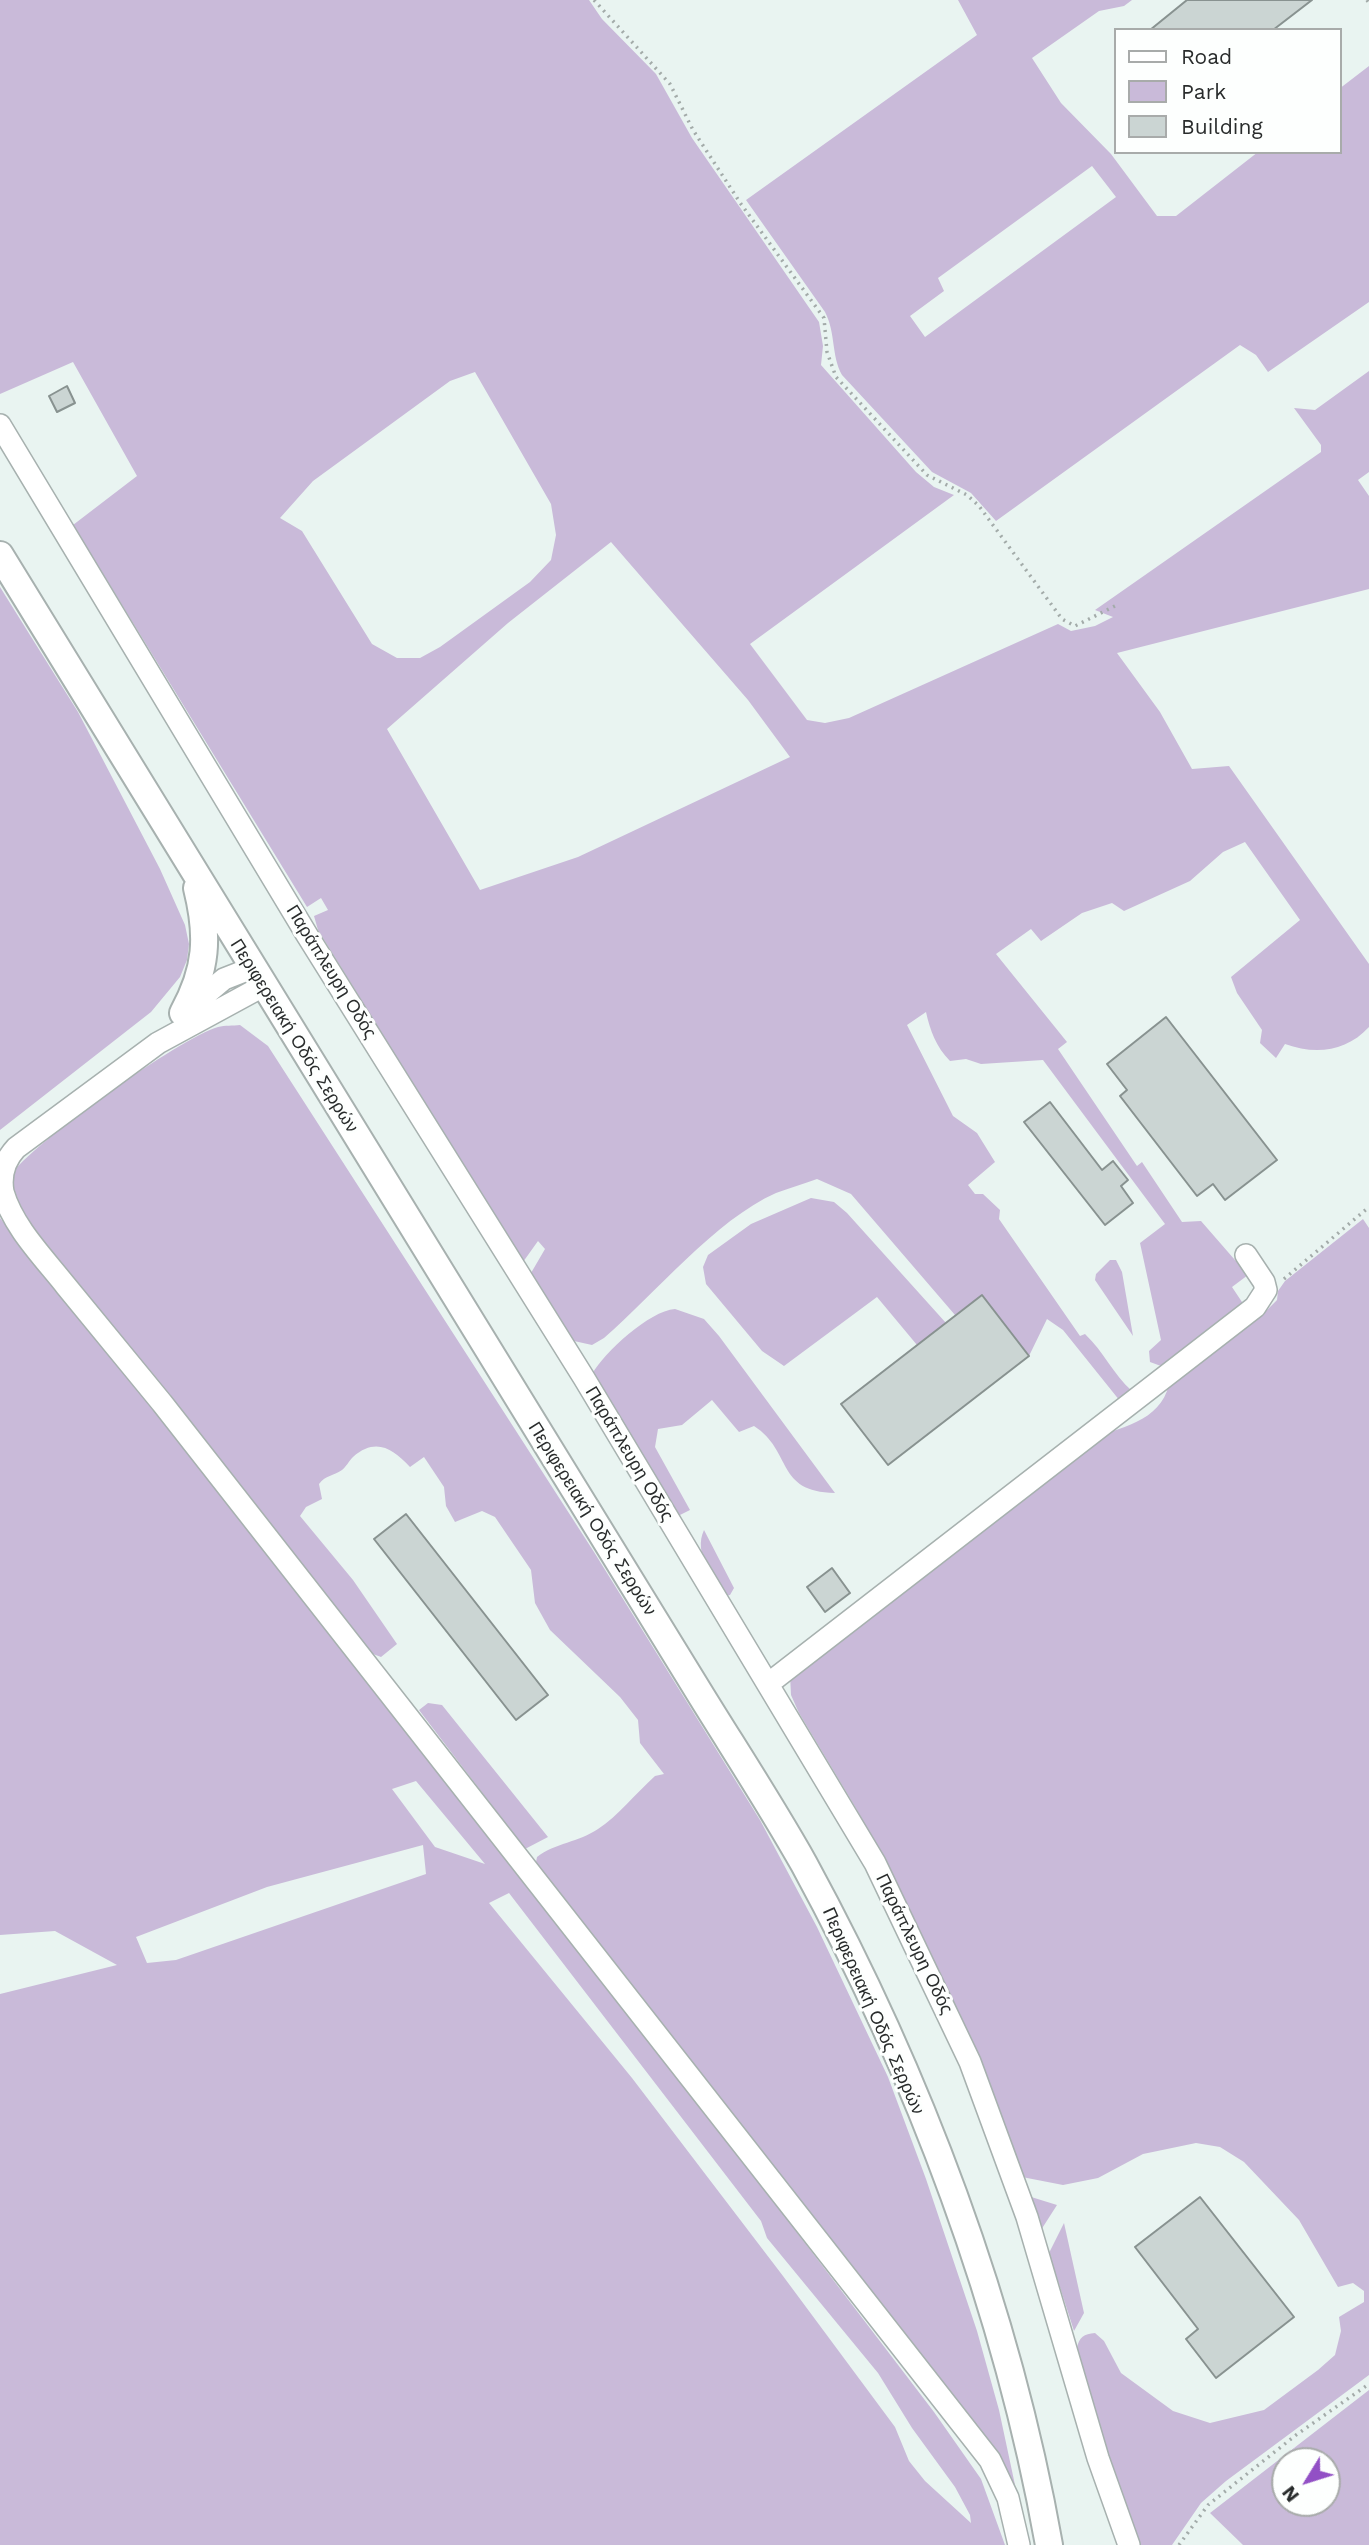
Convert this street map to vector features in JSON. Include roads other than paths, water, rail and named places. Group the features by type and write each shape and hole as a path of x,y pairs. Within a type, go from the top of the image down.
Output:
{"main road":[{"name":"Περιφερειακή Οδός Σερρών","path":"0,555 702,1697 803,1863 836,1925 879,2015 951,2188 1006,2358 1049,2545"},
{"path":"183,1013 202,974 204,951 205,930 192,870"}],"street":[{"name":"Παράπλευρη Οδός","path":"0,425 307,935 584,1378 875,1863 970,2062 1027,2217 1098,2458 1129,2545"},
{"path":"158,1043 183,1013 224,979 257,977"},
{"path":"257,977 158,1043 16,1148 6,1159 1,1171 2,1189 9,1208 39,1253 179,1425 990,2460 1008,2498 1019,2545"},
{"path":"768,1684 1255,1307 1264,1296 1264,1282 1246,1255"}]}
